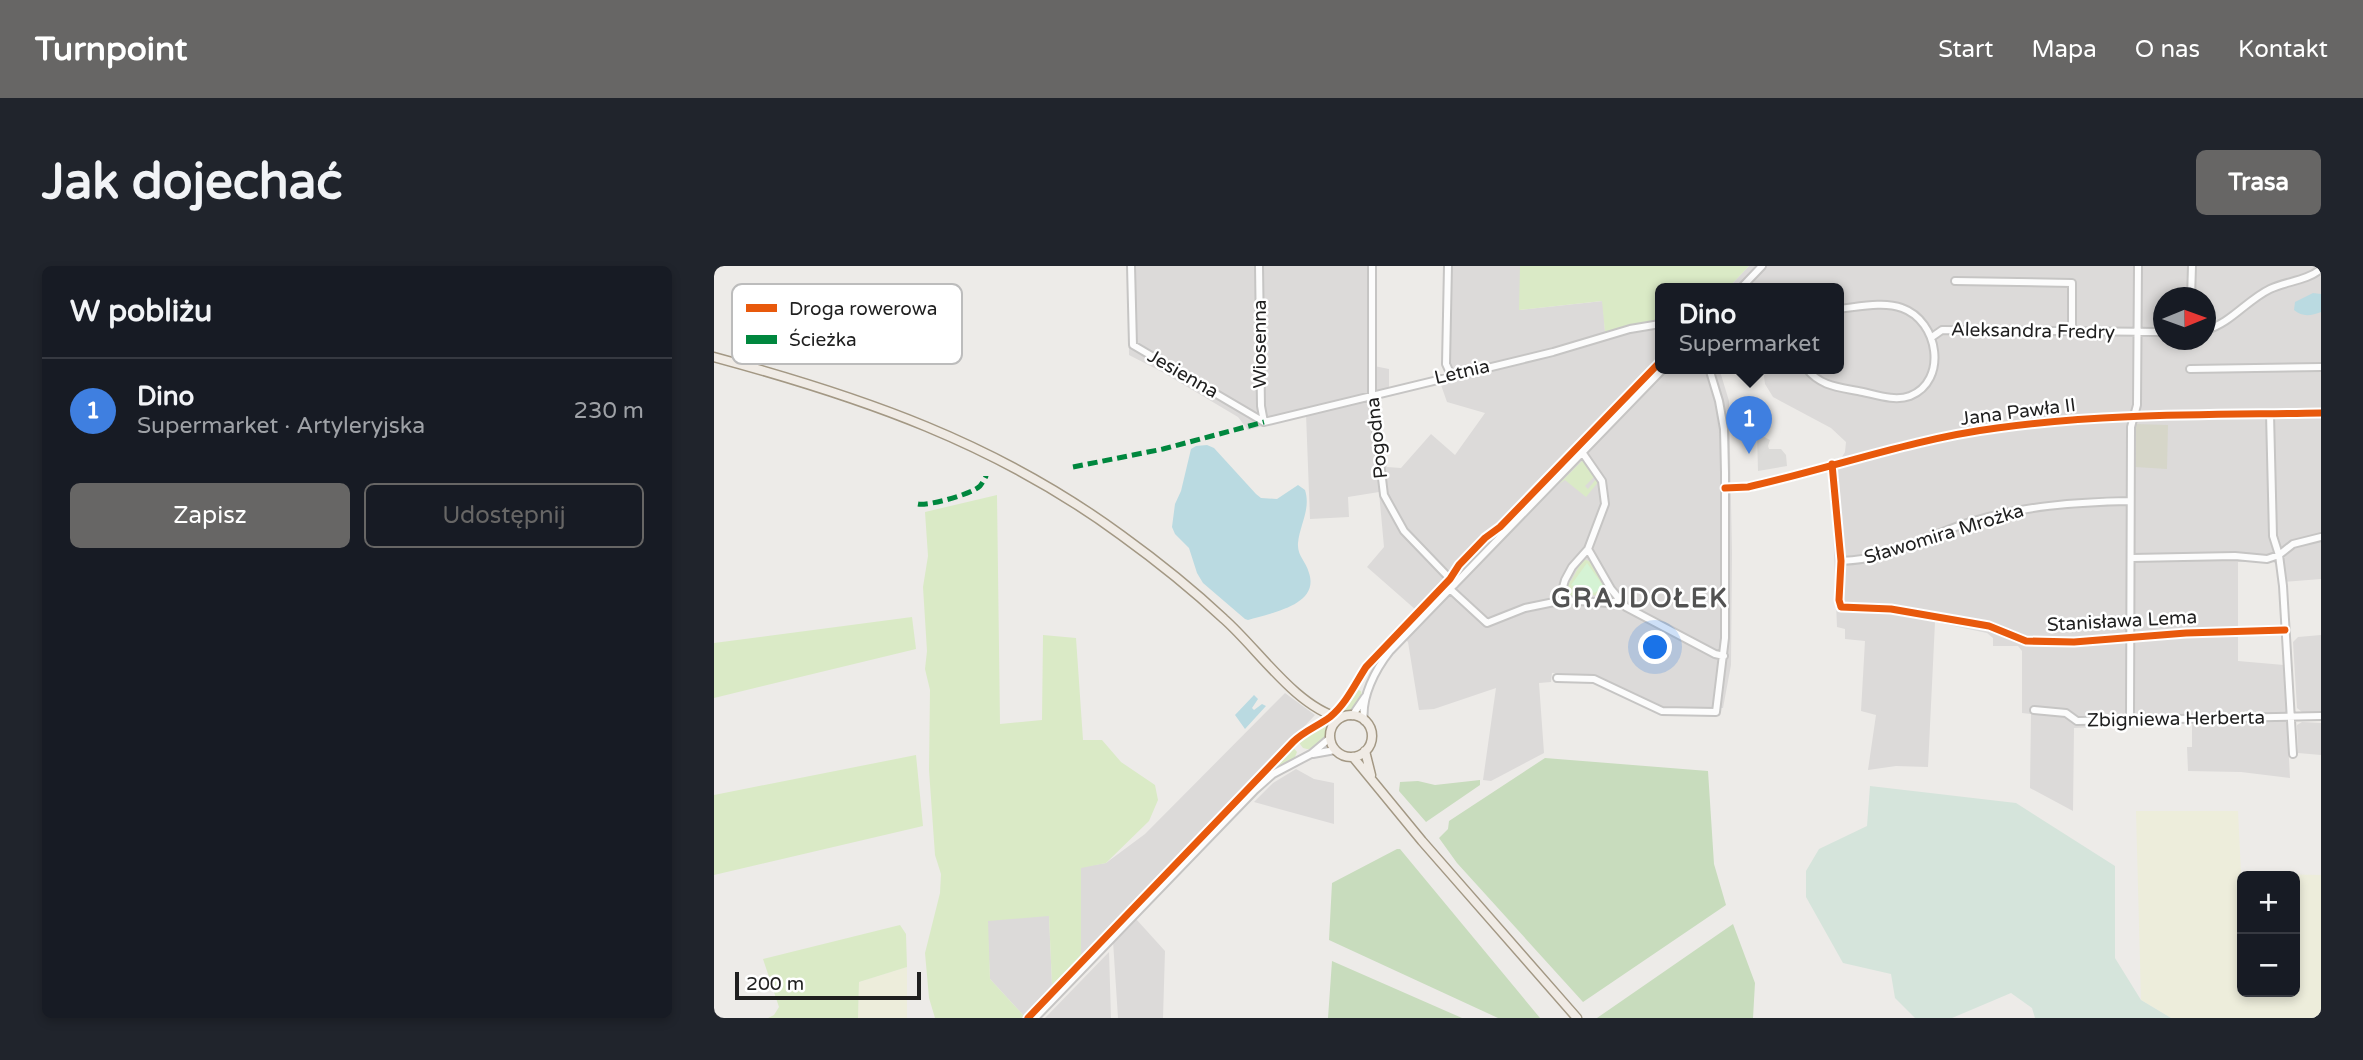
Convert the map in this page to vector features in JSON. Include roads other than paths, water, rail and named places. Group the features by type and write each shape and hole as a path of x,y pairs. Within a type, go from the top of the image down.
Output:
{"main road":[{"path":"714,357 732,362"},
{"path":"737,364 881,407 962,442 1041,482 1122,535 1194,592 1318,709 1331,729"},
{"path":"1318,709 1340,718 1352,716 1364,721 1371,736 1365,751 1372,778"},
{"path":"1340,718 1331,729 1330,738 1335,750 1353,757 1372,778 1422,841 1577,1018"},
{"path":"1353,757 1365,751"}],"street":[{"name":"Jesienna","path":"1131,266 1133,345 1264,422"},
{"name":"Wiosenna","path":"1259,266 1261,406 1264,422"},
{"name":"Pogodna","path":"1371,266 1372,396 1384,495 1404,531 1487,623 1514,611 1563,600"},
{"path":"1448,266 1446,364 1451,375"},
{"path":"1746,283 1762,266"},
{"path":"2130,718 2131,427 2137,405 2138,266"},
{"path":"2191,287 2192,266"},
{"path":"2216,327 2268,290 2309,277 2321,269"},
{"path":"1955,281 2072,283 2072,331"},
{"name":"Aleksandra Fredry","path":"1813,374 1824,384 1891,398 1909,397 1922,389 1930,378 1933,364 1932,337 1922,320 1904,308 1889,306 1844,309"},
{"name":"Letnia","path":"1264,422 1655,325"},
{"name":"Aleksandra Fredry","path":"1932,337 1941,330 2153,332"},
{"path":"2190,369 2321,367"},
{"path":"1364,721 1367,695 1384,658 1658,374"},
{"path":"1557,678 1594,679 1662,711 1716,712 1724,656 1725,488 1724,429 1711,374"},
{"name":"Jana Pawła II","path":"1725,488 1748,487 1915,443 1995,428 2134,416 2321,413"},
{"path":"2270,414 2273,536 2279,555 2283,586 2293,754"},
{"path":"1582,452 1602,481 1605,495 1603,512 1588,549 1572,567 1561,594 1563,600 1608,603 1619,601"},
{"path":"1832,464 1841,561"},
{"name":"Sławomira Mrożka","path":"1841,561 1879,557 2001,513 2053,504 2130,501"},
{"path":"2132,558 2235,555 2267,559 2279,555 2293,544 2321,537"},
{"path":"1588,549 1619,601 1640,615 1715,654 1724,656"},
{"name":"Stanisława Lema","path":"1841,561 1841,607 1891,609 1989,626 2026,641 2074,642 2186,633 2285,630"},
{"path":"1352,716 1367,695"},
{"name":"Zbigniewa Herberta","path":"2034,710 2066,713 2077,721 2321,716"},
{"path":"1035,1018 1270,776 1311,754 1330,738"},
{"path":"1311,754 1335,750"}],"water":[{"path":"2313,293 2321,294 2321,312 2307,315 2294,310 2295,302"},
{"path":"1207,445 1214,448 1261,498 1277,499 1298,485 1305,490 1306,510 1298,548 1308,569 1310,584 1300,601 1279,611 1248,620 1203,583 1197,573 1189,548 1172,527 1175,504 1181,491 1191,449"},
{"path":"1254,695 1258,699 1252,708 1254,710 1262,704 1266,706 1245,729 1235,715"}],"place":[{"name":"Dino","path":"1749,454"}],"district":[{"name":"GRAJDOŁEK","path":"1640,598"}]}
